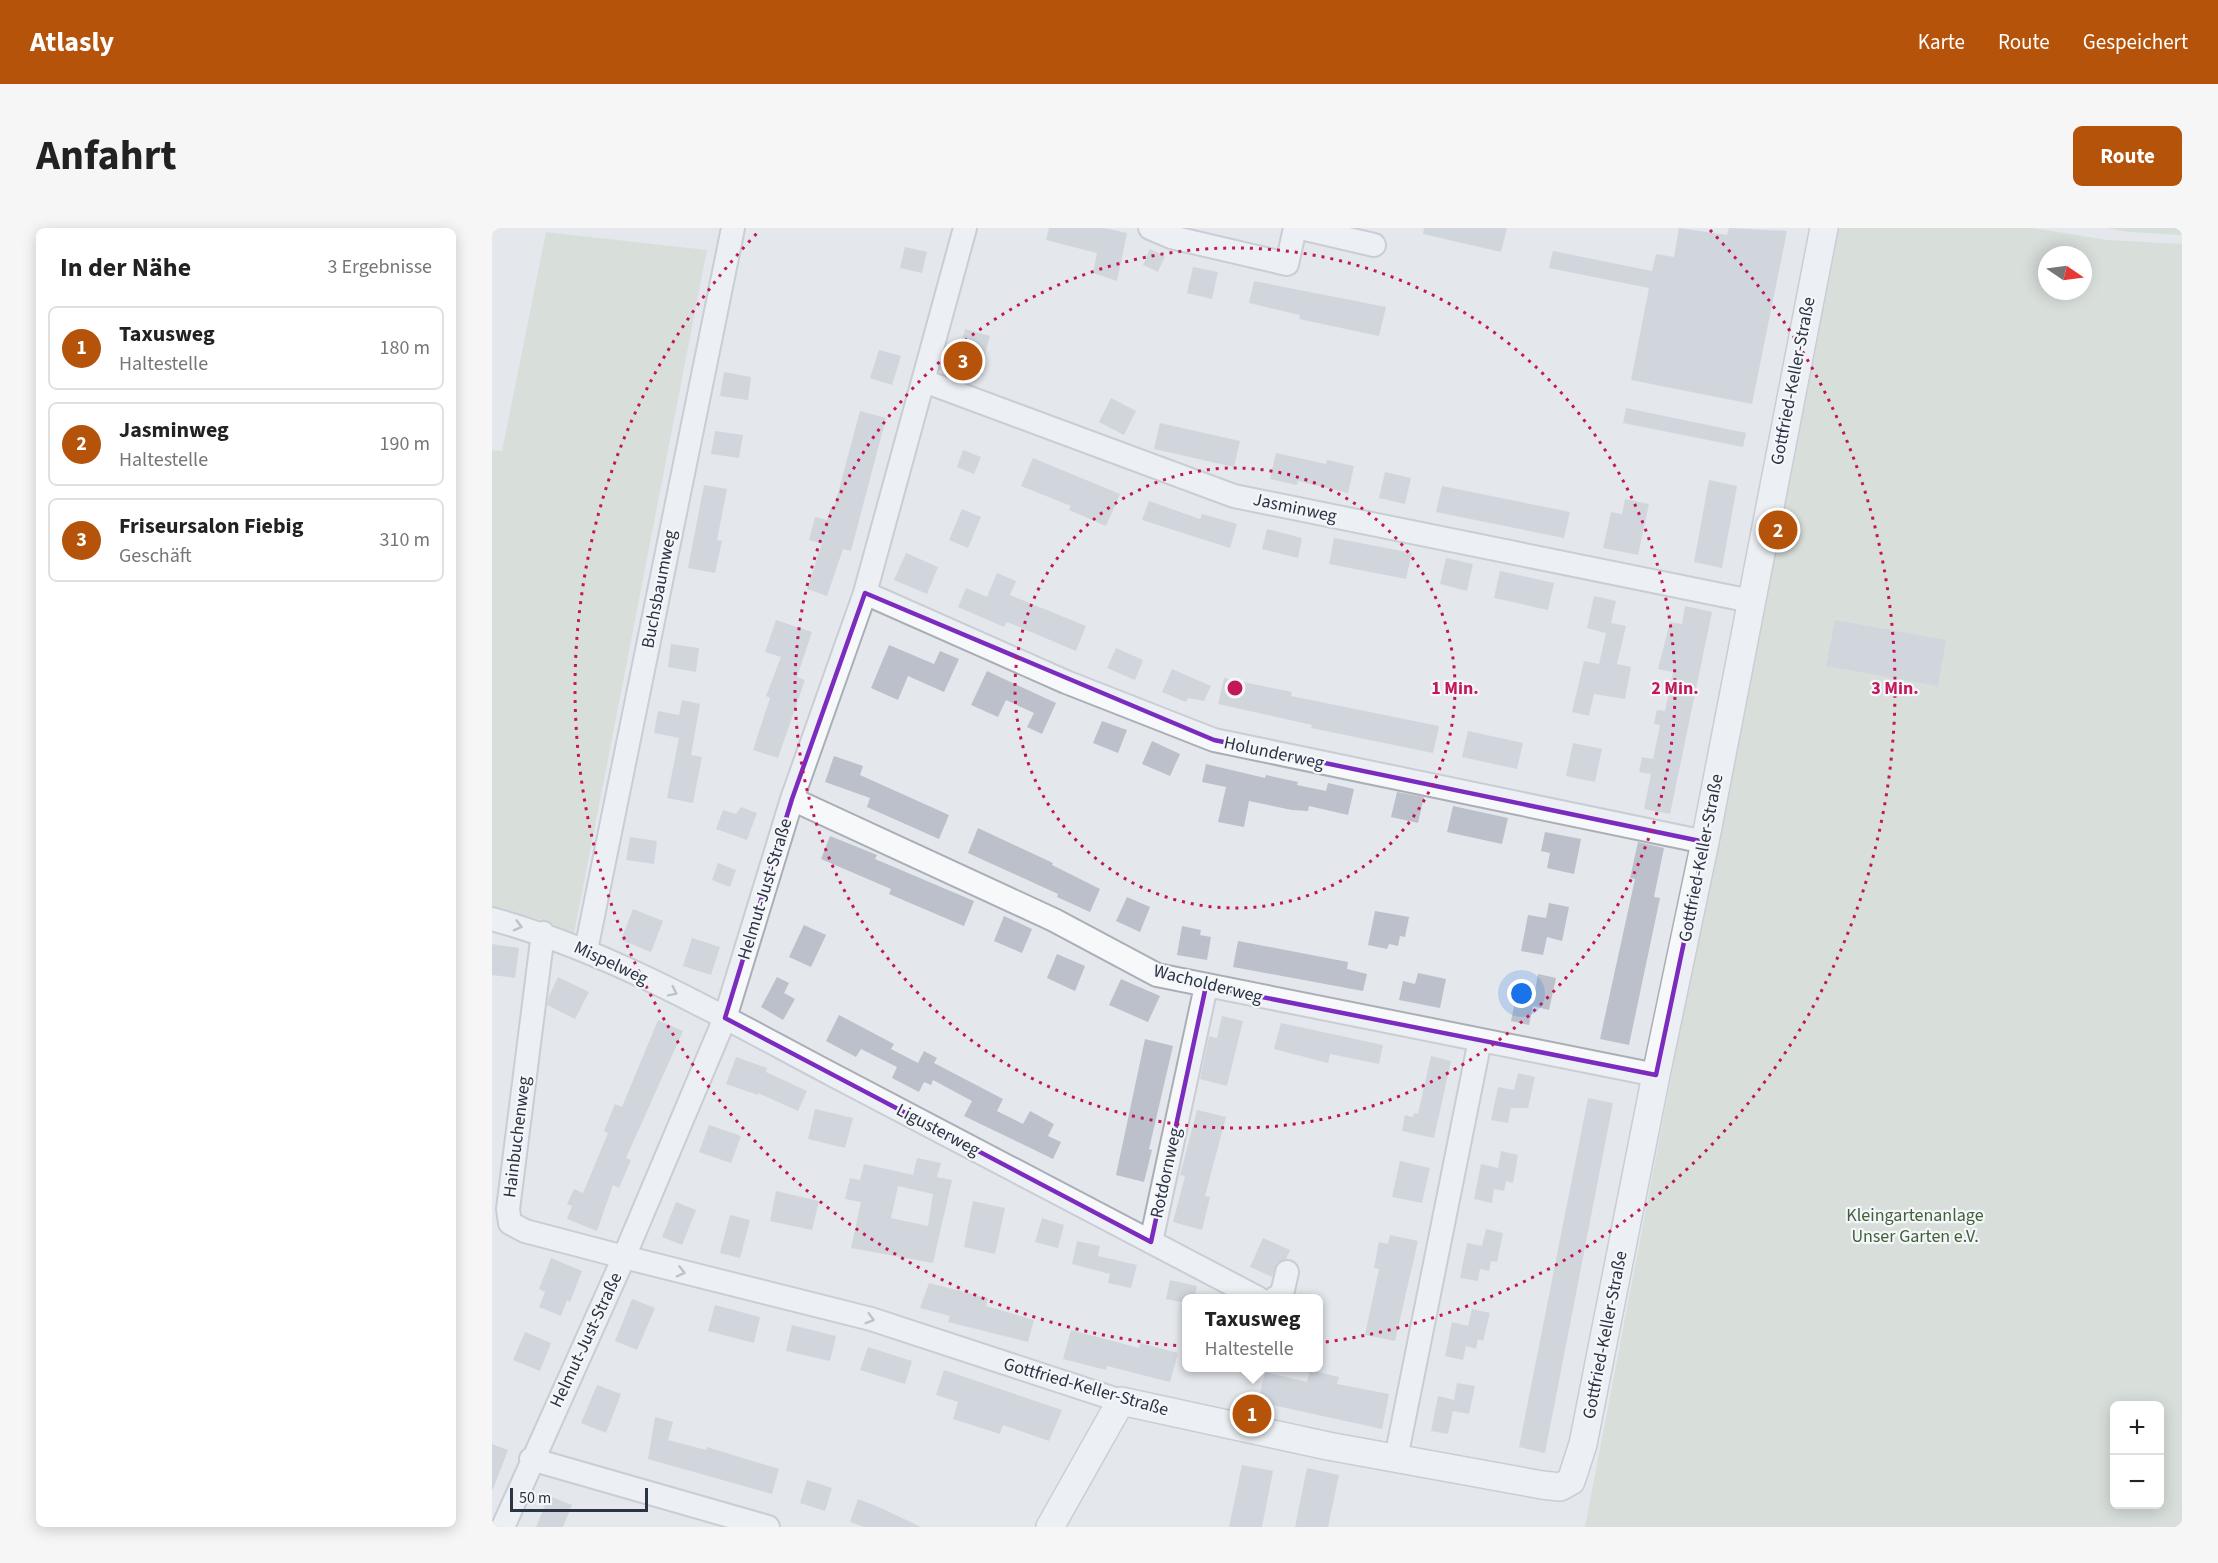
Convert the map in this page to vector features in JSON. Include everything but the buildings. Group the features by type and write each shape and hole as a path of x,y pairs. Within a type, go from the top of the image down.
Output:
{"street":[{"name":"Buchsbaumweg","path":"586,950 733,228"},
{"name":"Helmut-Just-Straße","path":"503,1527 531,1459 624,1257 725,1018 792,799 865,593 965,228"},
{"path":"1150,228 1171,237 1287,264 1295,228"},
{"path":"1301,228 1374,245"},
{"name":"Gottfried-Keller-Straße","path":"624,1257 871,1319 1120,1401 1249,1430 1396,1458 1560,1487 1571,1481 1583,1444 1705,842 1824,228"},
{"name":"Jasminweg","path":"924,381 1234,496 1751,601"},
{"name":"Holunderweg","path":"865,593 1066,682 1214,740 1705,842"},
{"name":"Wacholderweg","path":"792,799 1054,920 1157,975 1656,1075"},
{"name":"Mispelweg","path":"492,919 543,933 586,950 725,1018"},
{"name":"Hainbuchenweg","path":"543,933 508,1216 510,1223 517,1228 624,1257"},
{"name":"Rotdornweg","path":"1206,986 1151,1242 1249,1294"},
{"name":"Ligusterweg","path":"725,1018 1151,1242"},
{"path":"1396,1458 1480,1040"},
{"path":"1282,1294 1287,1272"},
{"path":"1050,1527 1120,1401"},
{"path":"531,1459 768,1527"}],"highlighted area":[{"path":"865,593 1214,740 1705,842 1656,1075 1206,986 1151,1242 725,1018 792,799"}],"green space":[{"name":"Kleingartenanlage Unser Garten e.V.","path":"1834,228 2033,228 2107,240 2182,244 2182,1527 1585,1527"},
{"path":"2106,228 2182,228 2182,235 2129,232"},
{"path":"546,232 707,250 574,934 543,920 492,908 492,450 502,451"}],"place":[{"name":"Friseursalon Fiebig","path":"963,361"},
{"name":"Jasminweg","path":"1778,530"},
{"name":"Taxusweg","path":"1252,1414"}]}
